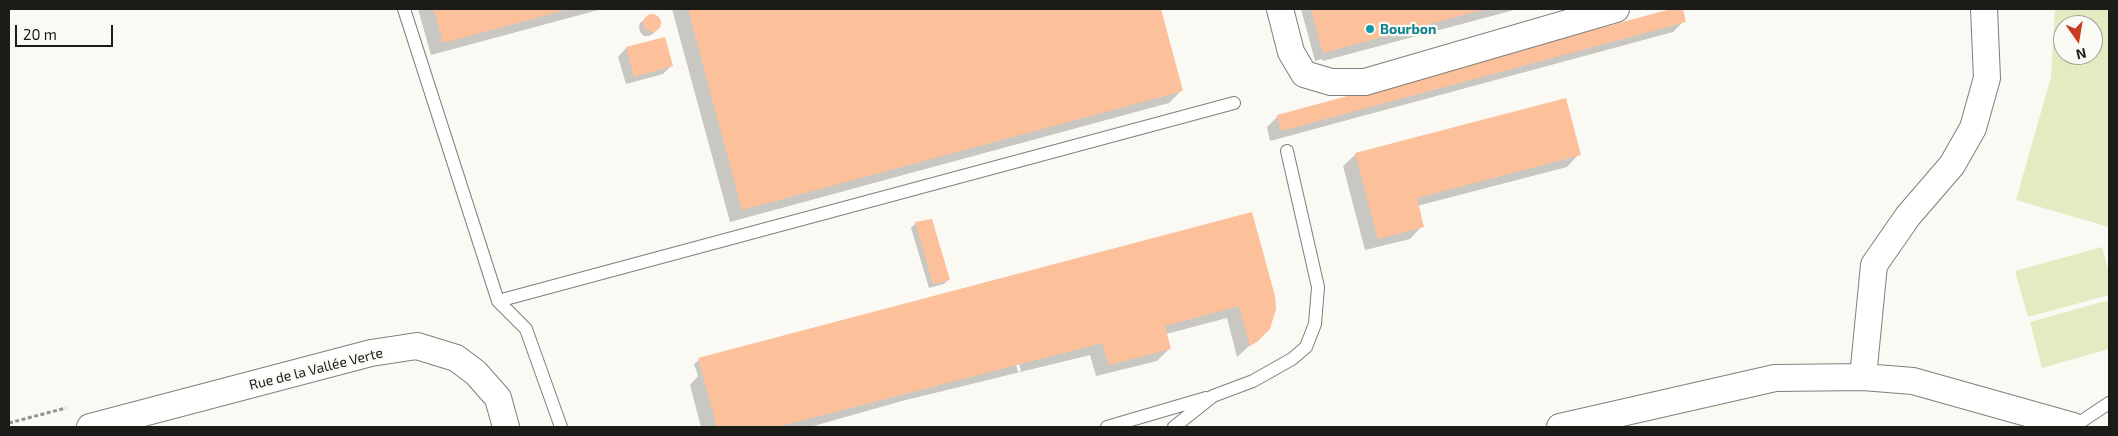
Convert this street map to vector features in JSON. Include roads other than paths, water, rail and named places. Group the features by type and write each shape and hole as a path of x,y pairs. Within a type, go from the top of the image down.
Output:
{"street":[{"path":"1280,9 1291,52 1304,74 1331,82 1364,82 1616,9"},
{"path":"1863,377 1874,265 1908,216 1952,165 1973,128 1987,78 1984,9"},
{"name":"Rue de la Vallée Verte","path":"90,427 371,353 417,346 456,358 476,373 498,398 506,427"},
{"path":"1560,427 1775,378 1863,377 1913,381 2073,427"}],"lane":[{"path":"404,9 498,301 526,329 561,427"},
{"path":"498,301 1234,103"},
{"path":"1107,427 1213,396 1253,382 1292,359 1306,346 1315,324 1318,287 1288,151"},
{"path":"1174,427 1213,396"},
{"path":"2073,427 2109,403"}],"place":[{"name":"Bourbon","path":"1370,29"}]}
